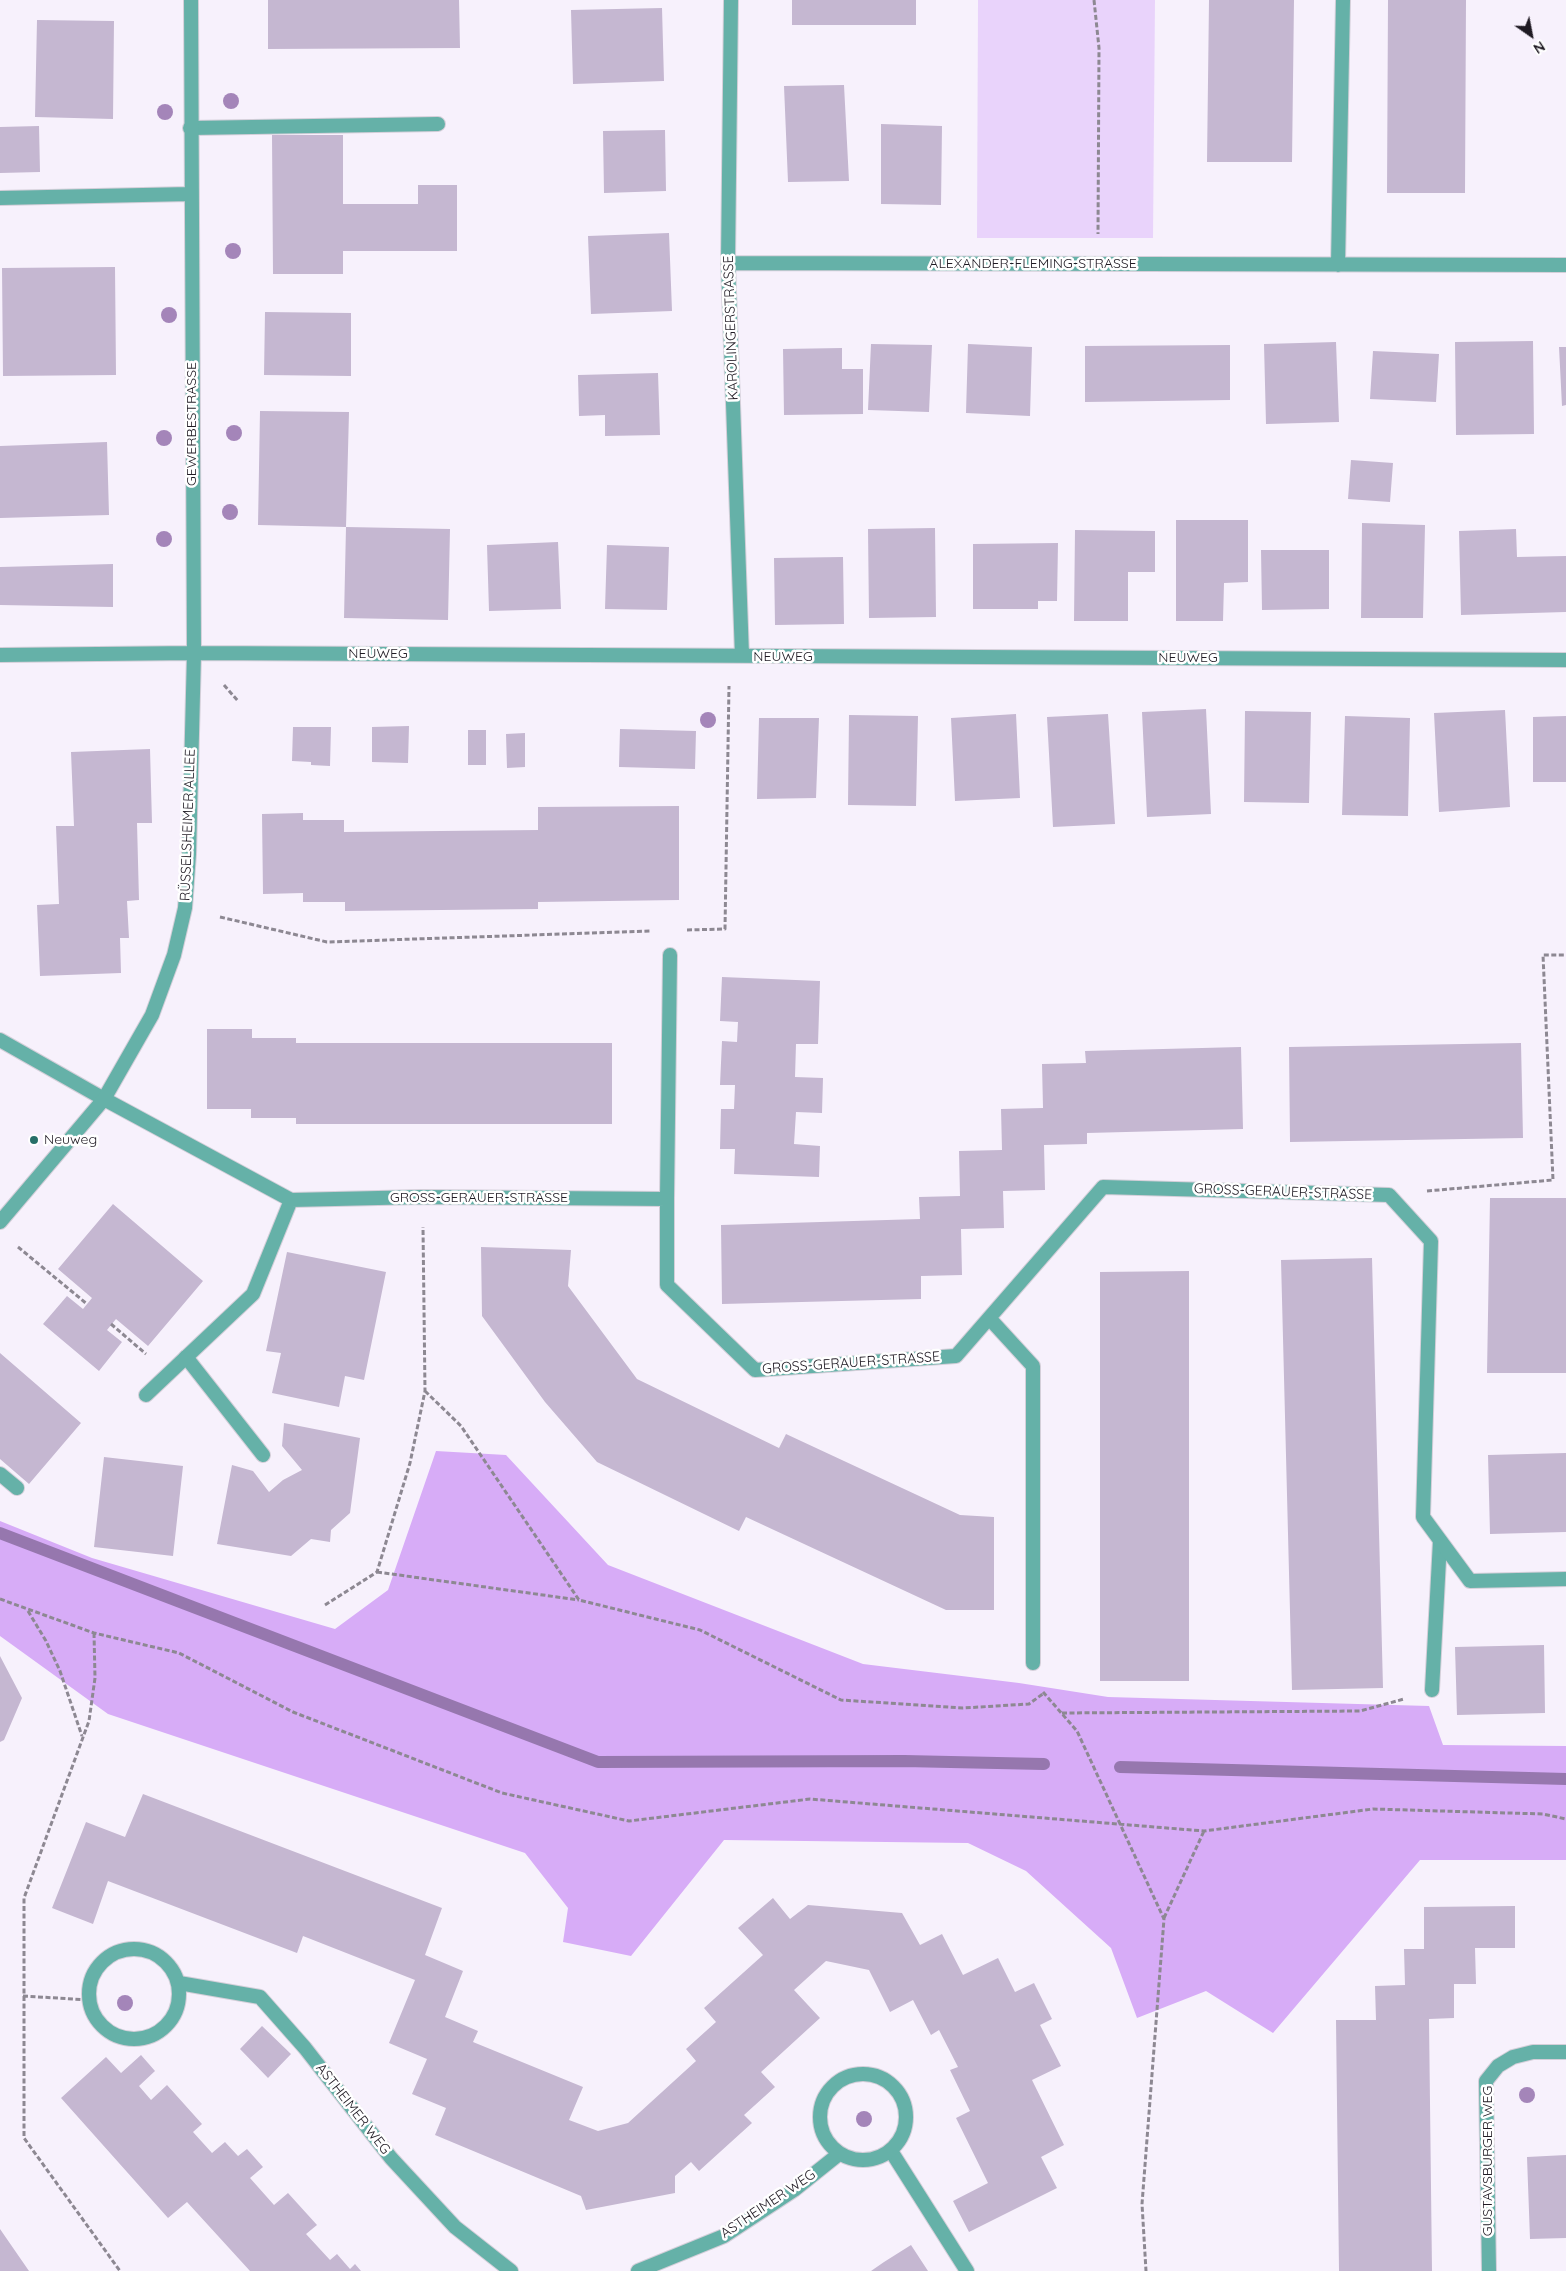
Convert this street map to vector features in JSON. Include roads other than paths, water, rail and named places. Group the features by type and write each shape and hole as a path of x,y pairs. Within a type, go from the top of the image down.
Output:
{"street":[{"name":"GEWERBESTRASSE","path":"191,0 190,194 194,653"},
{"name":"KAROLINGERSTRASSE","path":"731,0 728,263 742,656"},
{"path":"1338,265 1343,0"},
{"path":"190,128 438,124"},
{"path":"0,198 190,194"},
{"name":"ALEXANDER-FLEMING-STRASSE","path":"728,263 1566,265"},
{"name":"NEUWEG","path":"0,655 194,653 1566,660"},
{"name":"RÜSSELSHEIMER ALLEE","path":"0,1222 104,1099 152,1015 174,955 185,908 189,854 194,653"},
{"name":"GROSS-GERAUER-STRASSE","path":"670,955 667,1285 755,1370 956,1356 1103,1187 1389,1195 1431,1241 1423,1517 1470,1581 1566,1579"},
{"path":"0,1040 104,1099"},
{"name":"GROSS-GERAUER-STRASSE","path":"104,1099 291,1200 422,1197 667,1199"},
{"path":"146,1396 253,1294 291,1200"},
{"path":"990,1319 1033,1366 1033,1662"},
{"path":"186,1357 264,1455"},
{"path":"0,1474 17,1488"},
{"path":"1432,1690 1440,1540"},
{"path":"125,1949 143,1949 159,1956 171,1967 179,1983 179,2001 172,2018 160,2032 143,2039 124,2038 108,2031 95,2018 88,2000 90,1983 97,1968 109,1955 125,1949"},
{"name":"ASTHEIMER WEG","path":"179,1983 260,1997 305,2048 391,2158 455,2227 512,2271"},
{"name":"GUSTAVSBURGER WEG","path":"1489,2271 1486,2081 1498,2066 1513,2057 1533,2052 1566,2052"},
{"path":"860,2073 875,2075 890,2083 900,2094 906,2108 906,2124 900,2139 890,2151 879,2158 865,2161 852,2160 839,2154 827,2144 821,2130 819,2114 822,2099 832,2086 845,2077 860,2073"},
{"path":"890,2151 967,2271"},
{"name":"ASTHEIMER WEG","path":"638,2271 724,2236 794,2190 839,2154"}],"waterway":[{"path":"0,1533 598,1762 904,1761 1044,1764"},
{"path":"1120,1767 1566,1779"}],"place":[{"name":"Neuweg","path":"34,1140"}]}
